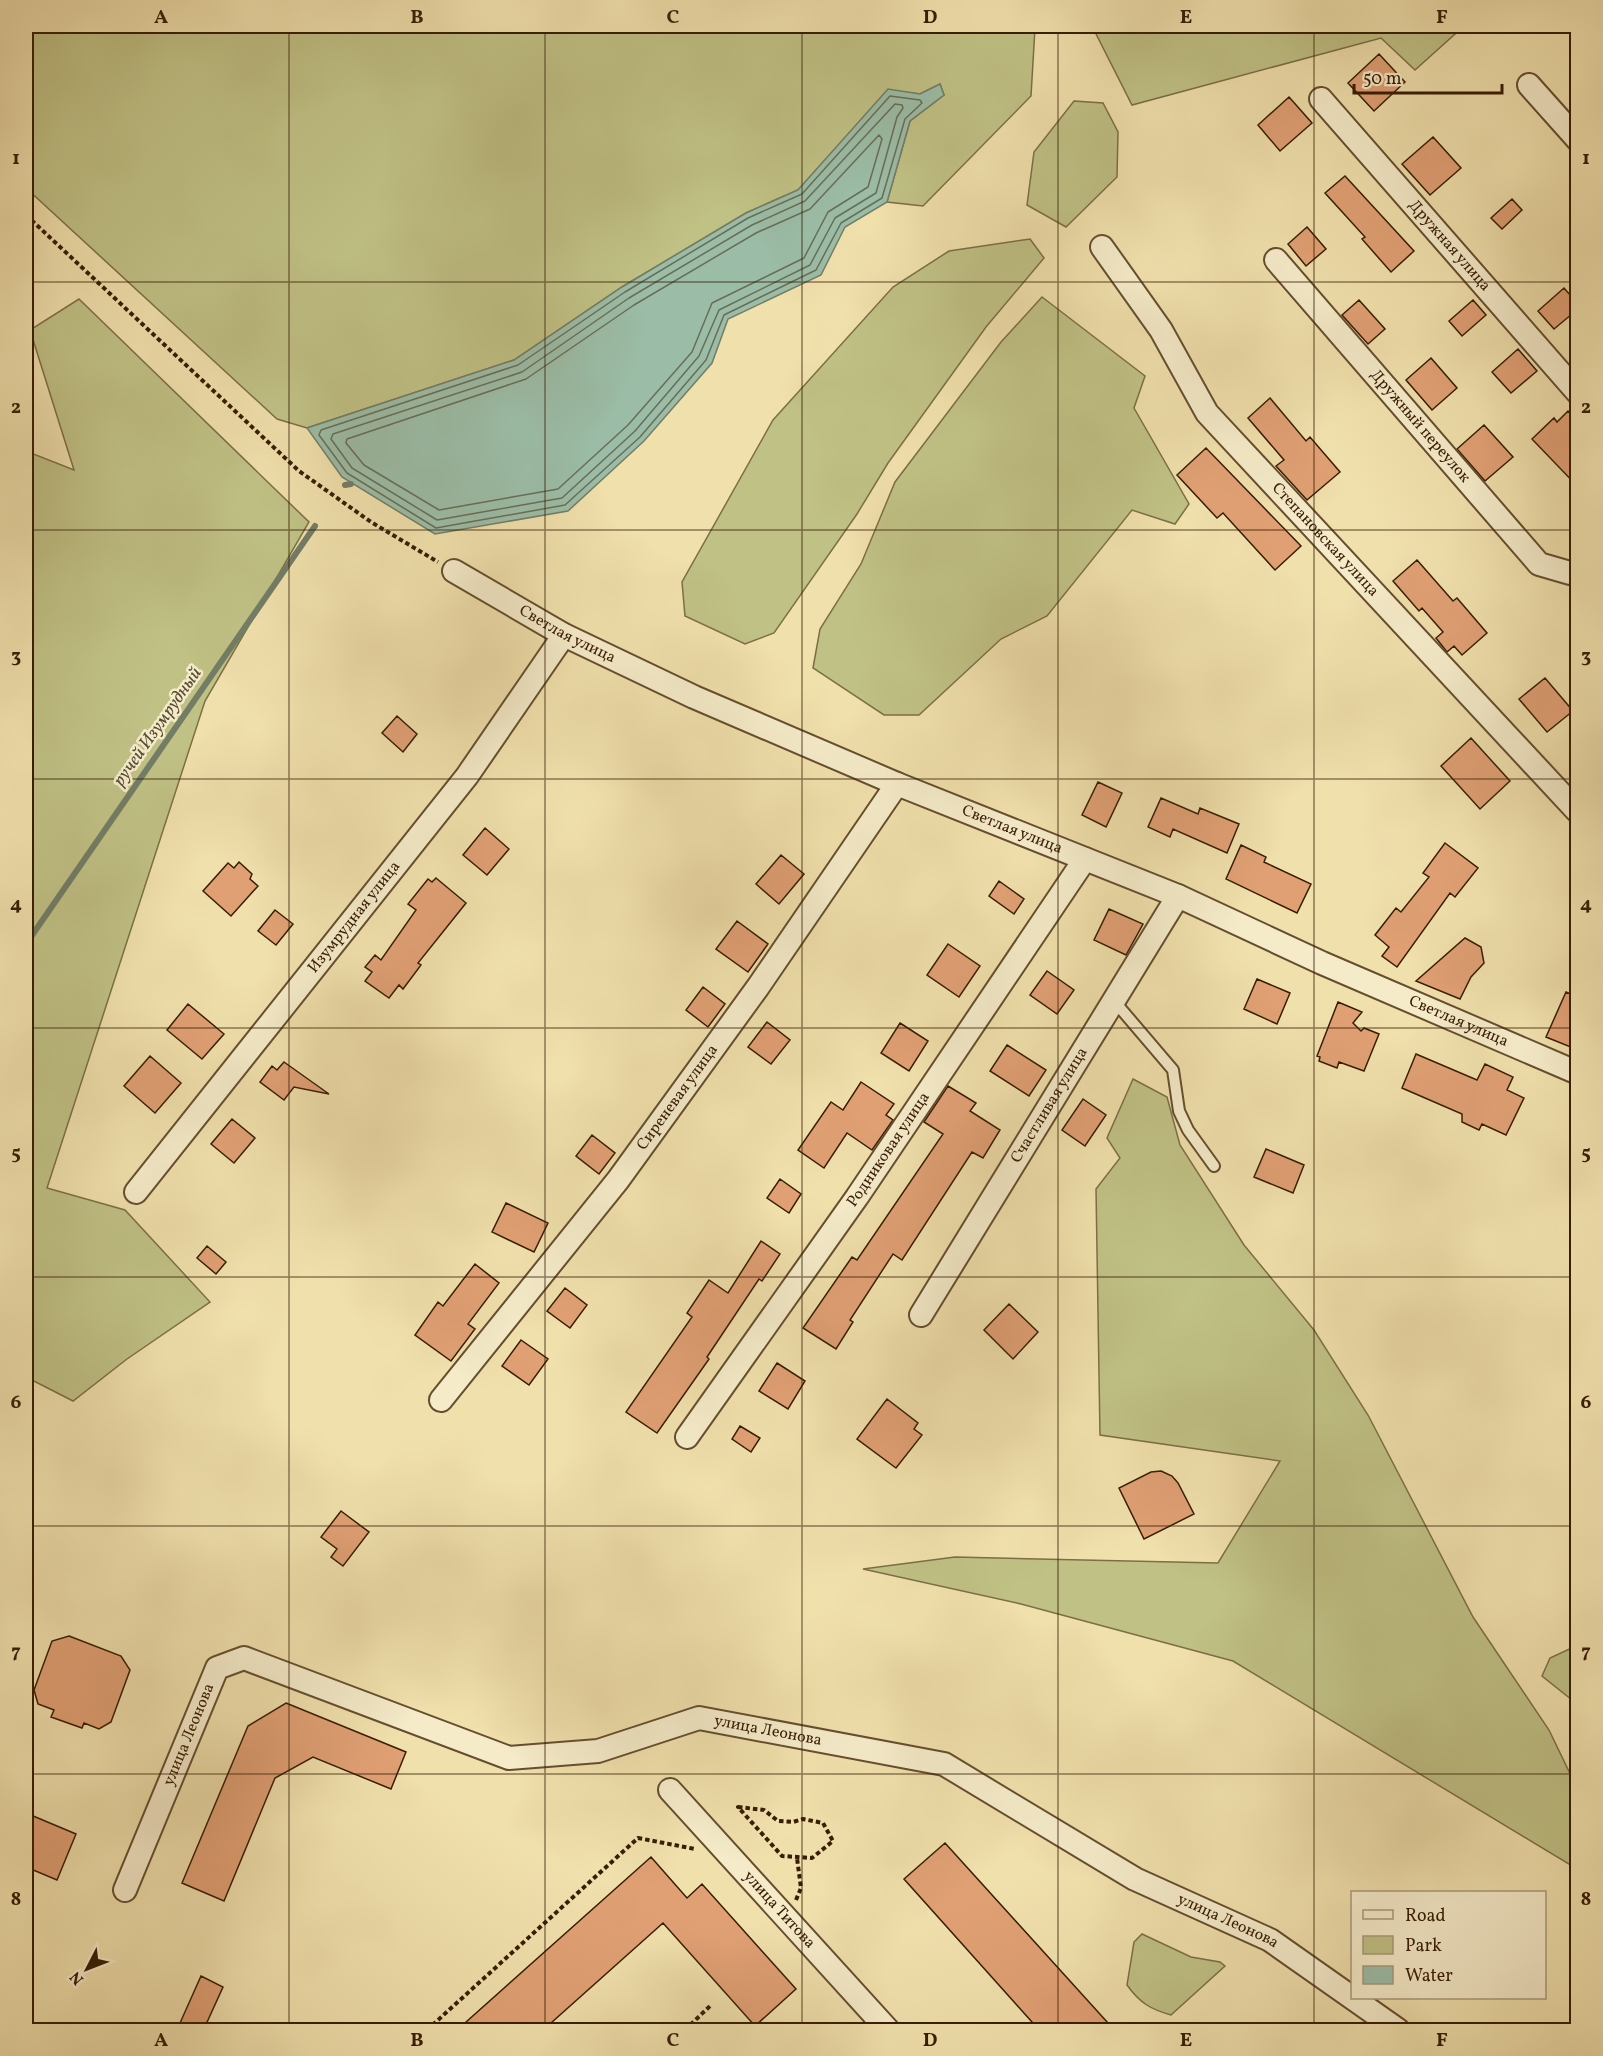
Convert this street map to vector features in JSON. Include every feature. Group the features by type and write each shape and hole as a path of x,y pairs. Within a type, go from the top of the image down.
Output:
{"street":[{"path":"1529,85 1578,140"},
{"name":"Дружная улица","path":"1321,99 1578,393"},
{"name":"Степановская улица","path":"1102,247 1161,330 1207,413 1578,812"},
{"name":"Дружный переулок","path":"1276,260 1539,564 1570,573 1578,572"},
{"name":"Светлая улица","path":"454,572 564,635 694,697 897,784 1178,896 1322,963 1578,1073"},
{"name":"Изумрудная улица","path":"136,1192 467,776 564,635"},
{"name":"Сиреневая улица","path":"441,1400 618,1180 758,987 897,784"},
{"name":"Родниковая улица","path":"687,1437 857,1197 1085,859"},
{"name":"Счастливая улица","path":"921,1315 1178,896"},
{"name":"улица Леонова","path":"125,1890 217,1668 244,1658 509,1758 598,1751 699,1718 944,1764 1135,1880 1270,1940 1351,1998"},
{"name":"улица Титова","path":"670,1790 888,2031"},
{"name":"улица Леонова","path":"1353,1999 1398,2031"}],"lane":[{"path":"1114,1002 1173,1070 1179,1111 1188,1130 1214,1166"}],"path":[{"path":"26,215 299,471 371,522 454,572"},
{"path":"738,1807 764,1810 778,1821 793,1822 803,1819 823,1823 833,1841 812,1858 797,1858 782,1856 738,1807"},
{"path":"427,2031 638,1838 703,1850"},
{"path":"787,1919 801,1888 797,1858"},
{"path":"685,2031 710,2006"}],"green space":[{"path":"26,26 1033,26 1035,28 1031,96 923,206 887,202 910,121 944,95 940,84 920,94 888,90 798,190 746,213 622,287 514,360 307,428 277,419 26,188"},
{"path":"1092,26 1464,26 1415,70 1381,38 1132,105"},
{"path":"1074,101 1103,103 1118,132 1117,177 1066,227 1027,205 1034,152"},
{"path":"1030,239 1044,258 986,327 888,463 857,514 774,633 745,644 685,616 682,582 773,420 893,287 949,251"},
{"path":"1042,297 1145,376 1134,408 1189,504 1175,524 1132,510 1047,616 1001,639 919,715 884,715 813,668 820,629 861,564 895,482 1001,342"},
{"path":"79,299 309,522 205,701 47,1188 125,1210 210,1302 127,1359 73,1401 26,1377 26,619 30,611 26,599 26,451 74,470 30,330"},
{"path":"1133,1079 1167,1097 1180,1145 1244,1245 1314,1330 1368,1415 1473,1617 1549,1730 1577,1788 1577,1869 1233,1661 1021,1604 863,1569 955,1557 1218,1563 1280,1461 1100,1435 1096,1189 1120,1158 1107,1138"},
{"path":"1577,1641 1577,1704 1542,1676 1550,1658 1576,1646"},
{"path":"1142,1934 1191,1957 1220,1962 1225,1966 1171,2015 1157,2010 1141,2001 1127,1985 1134,1942"}],"water":[{"path":"940,84 944,95 910,121 887,202 845,227 821,275 728,319 712,363 644,441 568,511 435,534 342,477 307,428 514,360 622,287 746,213 798,190 888,89 920,94"}],"building":[{"path":"1379,54 1405,82 1374,111 1348,83"},
{"path":"1289,97 1312,123 1280,151 1258,125"},
{"path":"1433,137 1461,168 1430,195 1402,164"},
{"path":"1345,176 1414,251 1391,272 1362,239 1365,237 1325,193"},
{"path":"1512,199 1522,210 1502,229 1491,218"},
{"path":"1307,227 1326,249 1306,266 1288,244"},
{"path":"1564,288 1578,304 1578,309 1554,329 1538,311"},
{"path":"1359,300 1385,329 1368,344 1342,315"},
{"path":"1473,300 1486,315 1462,336 1449,321"},
{"path":"1518,349 1537,371 1511,393 1492,372"},
{"path":"1431,358 1457,388 1432,410 1406,380"},
{"path":"1270,398 1306,441 1310,437 1340,472 1307,500 1276,466 1284,460 1248,418"},
{"path":"1568,411 1578,421 1578,487 1532,439 1554,418 1557,422"},
{"path":"1484,425 1513,457 1485,481 1457,449"},
{"path":"1206,448 1301,546 1275,570 1223,513 1217,518 1177,475"},
{"path":"1417,560 1453,601 1457,598 1487,633 1462,655 1454,646 1447,652 1436,638 1443,632 1422,608 1419,611 1393,581"},
{"path":"1545,678 1573,711 1547,732 1519,699"},
{"path":"397,716 417,734 403,752 382,733"},
{"path":"1471,738 1510,781 1480,809 1441,766"},
{"path":"1098,782 1122,793 1106,827 1082,815"},
{"path":"1161,798 1198,814 1200,808 1239,824 1227,853 1173,829 1170,837 1148,827"},
{"path":"485,828 509,849 487,875 463,855"},
{"path":"1445,843 1478,868 1455,897 1450,893 1397,967 1382,956 1389,947 1375,935 1396,908 1401,912 1429,877 1423,873"},
{"path":"1241,845 1266,857 1264,862 1311,884 1297,913 1226,879"},
{"path":"781,855 804,874 779,904 756,884"},
{"path":"239,862 252,874 250,879 258,886 231,916 203,891 228,863 234,868"},
{"path":"436,878 466,903 418,963 421,965 403,989 399,985 389,998 365,981 372,972 365,967 375,955 381,960 416,910 408,904 428,879 432,882"},
{"path":"999,881 1024,899 1014,914 989,896"},
{"path":"1109,909 1143,924 1126,955 1094,940"},
{"path":"275,910 293,924 276,945 258,931"},
{"path":"737,921 768,944 748,972 716,949"},
{"path":"1465,938 1481,947 1484,963 1471,977 1460,999 1416,981"},
{"path":"948,944 980,966 959,997 927,975"},
{"path":"1047,971 1074,990 1057,1014 1030,995"},
{"path":"1257,979 1290,993 1277,1024 1244,1009"},
{"path":"703,987 725,1004 708,1027 686,1010"},
{"path":"1566,992 1578,997 1578,1050 1546,1037"},
{"path":"1338,1002 1362,1012 1353,1023 1361,1031 1364,1028 1379,1034 1364,1071 1339,1062 1337,1068 1319,1061 1320,1057 1317,1056"},
{"path":"188,1004 224,1034 202,1059 167,1030"},
{"path":"767,1022 790,1040 771,1064 748,1047"},
{"path":"900,1023 928,1041 909,1071 881,1053"},
{"path":"1007,1045 1046,1070 1029,1096 990,1071"},
{"path":"1416,1054 1477,1080 1485,1064 1513,1077 1507,1090 1524,1098 1506,1135 1482,1124 1479,1130 1462,1122 1462,1114 1402,1088"},
{"path":"150,1056 181,1083 155,1113 124,1086"},
{"path":"284,1062 329,1094 294,1087 284,1100 260,1082 272,1066 277,1070"},
{"path":"861,1082 894,1104 886,1115 893,1120 872,1150 847,1133 824,1168 798,1150 831,1102 843,1110"},
{"path":"948,1086 976,1103 970,1111 1000,1130 983,1158 972,1152 902,1260 893,1254 850,1320 853,1322 836,1349 803,1328 852,1257 857,1260 943,1134 924,1122"},
{"path":"1083,1099 1106,1115 1085,1146 1062,1130"},
{"path":"232,1119 255,1138 234,1163 211,1144"},
{"path":"592,1135 615,1153 599,1174 576,1156"},
{"path":"1266,1149 1304,1165 1293,1193 1254,1177"},
{"path":"780,1179 801,1194 789,1213 767,1198"},
{"path":"506,1203 548,1223 534,1252 492,1232"},
{"path":"761,1241 780,1254 762,1281 759,1279 707,1357 709,1359 657,1433 626,1412 692,1317 687,1313 709,1280 728,1293"},
{"path":"207,1246 226,1262 216,1274 197,1258"},
{"path":"475,1264 499,1283 468,1324 475,1329 451,1361 415,1335 438,1302 443,1306"},
{"path":"565,1288 587,1305 570,1328 547,1311"},
{"path":"1009,1304 1038,1332 1013,1359 984,1330"},
{"path":"521,1340 548,1359 529,1385 502,1366"},
{"path":"777,1363 805,1381 788,1409 759,1391"},
{"path":"887,1399 918,1423 914,1429 922,1435 896,1468 857,1439"},
{"path":"740,1426 760,1438 751,1452 732,1439"},
{"path":"1161,1471 1172,1476 1178,1483 1194,1514 1144,1539 1119,1488 1151,1472"},
{"path":"341,1511 369,1532 343,1566 331,1557 337,1549 321,1537"},
{"path":"69,1636 121,1656 130,1670 111,1722 99,1729 84,1723 82,1728 51,1717 54,1710 38,1704 34,1690 52,1641"},
{"path":"286,1703 406,1752 391,1789 313,1757 275,1778 224,1901 182,1883 248,1726"},
{"path":"26,1813 76,1834 57,1880 26,1867"},
{"path":"945,1843 1108,2023 1100,2031 1040,2031 904,1879"},
{"path":"651,1857 687,1898 702,1884 796,1989 755,2026 663,1923 542,2031 456,2031"},
{"path":"201,1976 223,1987 203,2031 198,2031 180,2023"}],"waterway":[{"name":"ручей Изумрудный","path":"345,485 351,484"},
{"name":"ручей Изумрудный","path":"26,944 315,526"}]}
